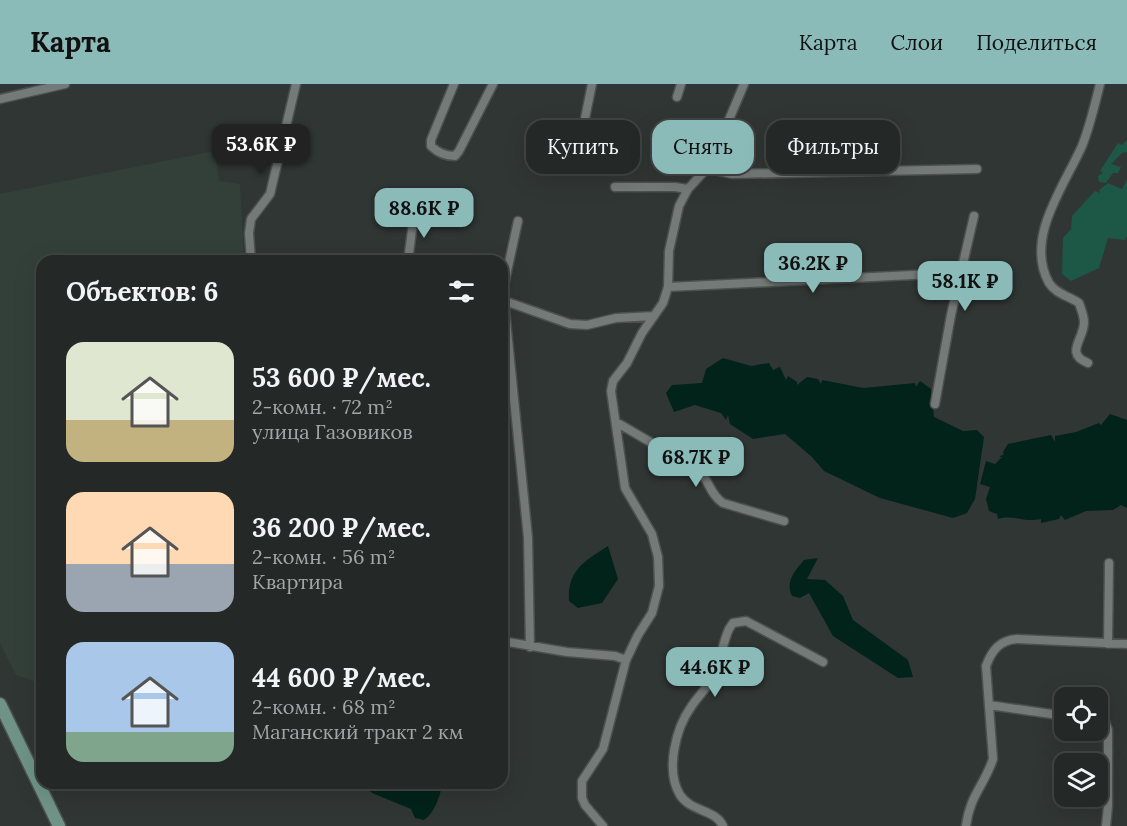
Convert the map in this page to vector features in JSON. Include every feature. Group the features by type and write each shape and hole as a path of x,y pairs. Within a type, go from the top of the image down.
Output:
{"main road":[{"path":"0,704 36,778"},
{"path":"41,789 59,826"}],"street":[{"path":"0,99 65,84"},
{"path":"251,255 249,233 251,219 270,194 296,84"},
{"path":"453,84 431,140 431,146 435,150 450,156 455,156 459,151 493,84"},
{"path":"585,120 592,84"},
{"path":"676,97 681,84"},
{"path":"729,120 744,84"},
{"path":"1089,363 1080,360 1076,354 1076,346 1082,334 1084,321 1079,303 1058,292 1049,283 1042,252 1044,231 1052,205 1082,146 1100,84"},
{"path":"754,174 977,169"},
{"path":"603,826 585,805 581,789 582,782 606,741 626,660 638,634 652,613 659,586 658,556 652,534 625,488 611,391 613,381 627,363 642,333 663,303 668,287 669,250 680,206 688,189 702,174"},
{"path":"615,187 675,186 688,189"},
{"path":"409,255 414,215"},
{"path":"935,404 960,274 974,216"},
{"path":"508,267 518,221"},
{"path":"668,287 960,274"},
{"path":"508,302 570,324 587,325 616,318 654,316"},
{"path":"508,348 528,538 530,647"},
{"path":"616,422 698,470 704,475 713,494 723,503 784,521"},
{"path":"1108,644 1109,563"},
{"path":"723,826 715,816 687,804 677,789 674,770 675,751 681,725 713,676 729,629 733,624 747,621 823,662"},
{"path":"966,826 973,796 989,772 993,759 986,666 989,656 1001,643 1017,639 1127,644"},
{"path":"508,642 567,652 615,656 626,660"},
{"path":"989,705 1054,714"},
{"path":"1106,826 1107,741"}],"shaded area":[{"path":"1127,140 1127,152 1122,153 1111,164 1121,167 1118,173 1113,173 1106,183 1099,182 1098,176 1103,173 1100,171 1118,143 1122,145"},
{"path":"215,151 219,181 240,184 244,255 36,255 36,682 16,675 0,643 0,194"},
{"path":"1127,180 1127,236 1125,240 1108,238 1099,268 1071,281 1062,274 1063,238 1071,229 1072,216 1095,191 1100,193 1099,190 1108,183 1122,189"},
{"path":"723,358 751,366 769,363 773,370 780,367 786,380 788,376 797,382 797,385 807,377 818,379 821,384 822,380 863,388 915,383 916,387 920,381 931,389 934,417 963,431 977,430 984,437 975,499 967,513 953,518 880,498 824,471 812,457 785,434 753,439 730,424 728,415 726,420 721,413 695,405 674,412 666,393 672,385 702,383 706,369"},
{"path":"1110,414 1127,420 1127,508 1121,505 1113,510 1086,511 1065,520 1061,515 1059,519 1041,523 1041,519 1009,517 998,519 997,514 989,511 986,499 990,487 980,484 986,461 995,464 1004,454 1008,444 1051,435 1055,442 1055,436 1076,432 1099,423 1101,425"},
{"path":"608,546 618,579 602,603 578,608 569,601 569,590 574,574 585,562"},
{"path":"818,558 807,579 825,580 843,596 853,620 908,660 913,677 898,678 833,636 809,593 800,598 792,596 790,581 794,572 804,560"},
{"path":"368,789 441,789 434,808 424,820 415,818 411,809 372,793"}]}
